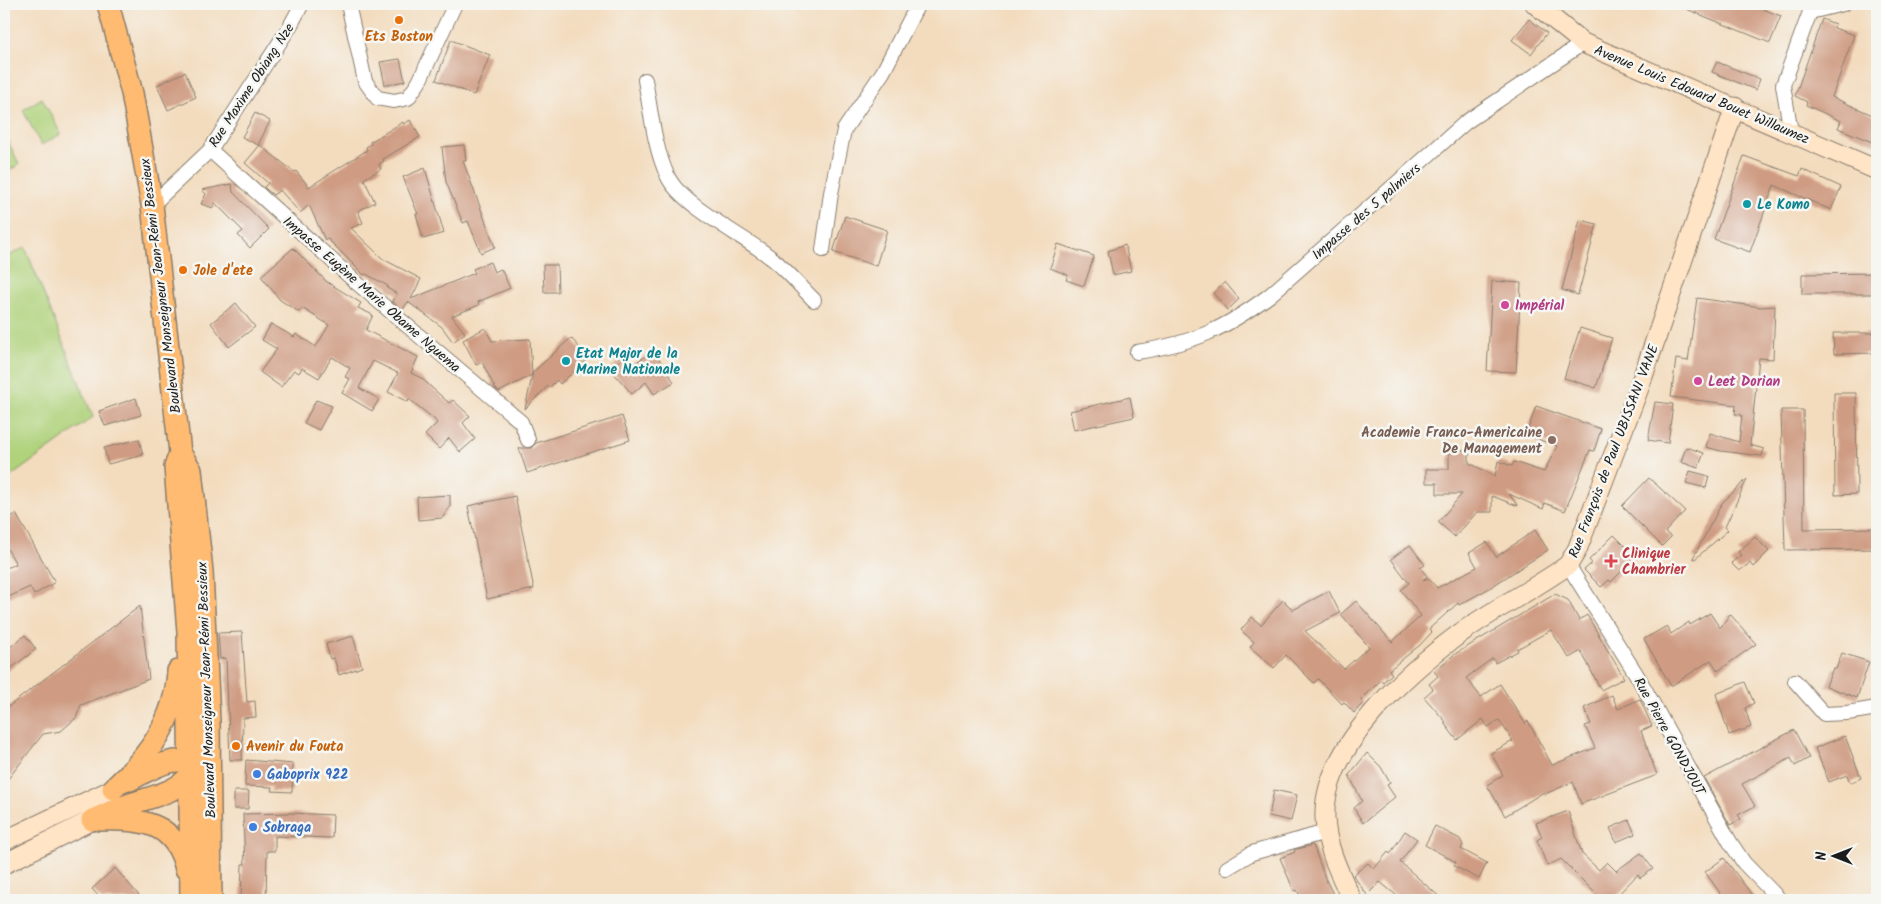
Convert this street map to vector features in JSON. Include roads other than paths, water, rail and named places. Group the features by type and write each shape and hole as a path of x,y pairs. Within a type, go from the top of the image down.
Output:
{"main road":[{"name":"Boulevard Monseigneur Jean-Rémi Bessieux","path":"108,4 132,93 152,205 180,453 175,467 188,632 192,769 200,899"},
{"name":"Boulevard Monseigneur Jean-Rémi Bessieux","path":"180,453 191,470 204,607 211,800 200,899"},
{"path":"113,790 152,746 165,727 173,706 178,668 180,580 184,564"},
{"path":"92,820 124,806 183,785 192,769 204,737 202,620 204,607"},
{"path":"113,790 167,762 177,761 192,769"},
{"path":"92,820 137,821 165,831 181,850 200,899"}],"street":[{"name":"Rue Maxime Obiang Nze","path":"152,205 210,150 284,36 302,4"},
{"path":"348,4 365,81 377,98 394,101 408,98 419,82 455,4"},
{"path":"823,250 831,193 844,130 883,72 918,4"},
{"name":"Avenue Louis Edouard Bouet Willaumez","path":"1535,4 1583,43 1735,107 1877,170"},
{"path":"1791,132 1783,85 1810,12 1843,4"},
{"name":"Impasse des 5 palmiers","path":"1137,352 1184,343 1207,335 1240,317 1270,296 1466,122 1583,43"},
{"path":"645,80 662,164 679,193 723,226 771,258 814,300"},
{"name":"Rue François de Paul UBISSANI VANE","path":"1352,900 1326,832 1324,816 1329,786 1351,740 1363,722 1413,674 1461,633 1568,565 1577,550 1639,388 1735,107"},
{"name":"Impasse Eugène Marie Obame Nguema","path":"210,150 384,307 521,422 528,440"},
{"name":"Rue Pierre GONDJOUT","path":"1568,565 1638,677 1730,842 1744,863 1780,900"},
{"path":"1796,681 1824,714 1877,708"},
{"path":"4,841 113,790"},
{"path":"4,864 92,820"},
{"path":"1226,868 1252,853 1326,832"}],"place":[{"name":"Ets Boston","path":"399,20"},
{"name":"Le Komo","path":"1747,204"},
{"name":"Jole d'ete","path":"183,270"},
{"name":"Impérial","path":"1505,305"},
{"name":"Etat Major de la Marine Nationale","path":"566,361"},
{"name":"Leet Dorian","path":"1698,381"},
{"name":"Academie Franco-Americaine De Management","path":"1552,440"},
{"name":"Clinique Chambrier","path":"1611,561"},
{"name":"Avenir du Fouta","path":"236,746"},
{"name":"Gaboprix 922","path":"257,774"},
{"name":"Sobraga","path":"253,827"}]}
